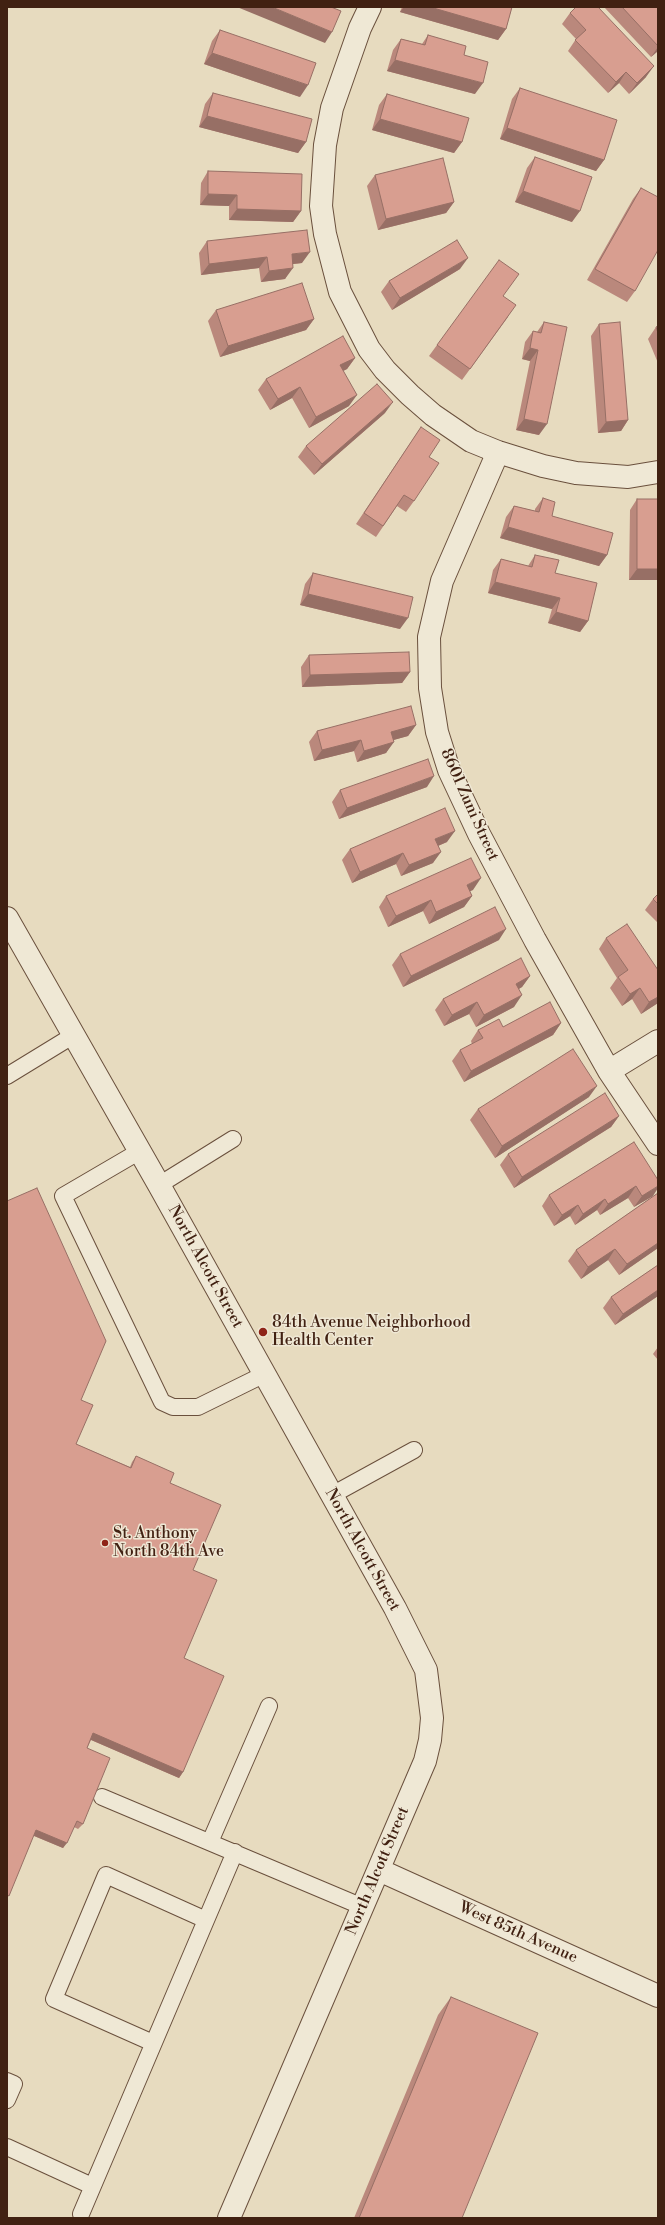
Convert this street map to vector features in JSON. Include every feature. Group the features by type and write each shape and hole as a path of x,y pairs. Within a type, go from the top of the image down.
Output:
{"street":[{"path":"370,7 360,28 332,108 325,145 321,206 325,234 340,292 369,349 385,370 410,395 434,415 471,441 498,452 543,466 576,473 628,476 658,472"},
{"name":"8601 Zuni Street","path":"498,452 442,581 429,637 430,688 438,732 449,770 479,834 535,940 609,1071 658,1144"},
{"name":"North Alcott Street","path":"7,918 265,1374 395,1608 426,1670 432,1718 430,1740 425,1761 229,2218"},
{"path":"609,1071 658,1041"},
{"name":"West 85th Avenue","path":"379,1870 658,1996"}],"lane":[{"path":"7,1076 74,1035"},
{"path":"159,1185 234,1139"},
{"path":"140,1151 63,1196 162,1402 173,1407 198,1407 265,1374"},
{"path":"332,1495 414,1450"},
{"path":"210,1842 269,1706"},
{"path":"102,1797 363,1906"},
{"path":"81,2214 235,1852"},
{"path":"153,2043 54,1999 106,1875 206,1920"},
{"path":"7,2081 14,2084 7,2100"},
{"path":"7,2147 92,2186"}],"building":[{"path":"272,7 331,7 341,11 332,32"},
{"path":"430,7 512,7 506,29"},
{"path":"576,7 598,7 654,66 637,83 626,72 616,82 575,40 586,30 570,13"},
{"path":"622,7 658,7 658,46"},
{"path":"220,30 316,63 308,85 212,53"},
{"path":"428,35 466,46 464,55 488,62 483,83 395,60 401,39 425,45"},
{"path":"520,88 617,120 604,160 507,128"},
{"path":"213,93 312,119 306,142 207,116"},
{"path":"387,94 469,118 462,142 380,119"},
{"path":"535,157 592,177 580,211 523,191"},
{"path":"443,158 454,202 386,219 375,175"},
{"path":"208,171 302,174 301,211 237,209 237,195 208,194"},
{"path":"641,188 658,197 658,250 635,291 595,269"},
{"path":"307,230 310,252 292,254 293,268 269,271 267,257 209,264 207,241"},
{"path":"457,240 468,258 400,298 389,281"},
{"path":"499,260 519,274 503,296 516,305 470,369 437,345"},
{"path":"302,283 314,319 228,346 216,310"},
{"path":"544,322 567,327 547,424 524,419 538,350 530,348 533,331 541,333"},
{"path":"620,322 628,420 606,422 599,324"},
{"path":"343,336 355,358 340,365 357,395 316,417 300,387 278,399 266,379"},
{"path":"377,384 393,402 322,464 306,446"},
{"path":"421,427 440,440 429,457 439,463 414,501 404,495 383,526 364,513"},
{"path":"543,498 555,502 552,516 613,533 607,555 508,527 514,506 539,512"},
{"path":"637,499 658,499 658,569 637,569"},
{"path":"535,555 559,560 555,573 597,583 588,621 556,612 560,598 495,582 501,559 532,567"},
{"path":"313,573 413,597 408,618 308,594"},
{"path":"409,652 410,672 310,675 309,655"},
{"path":"411,706 416,725 391,732 394,742 364,751 361,740 322,750 317,731"},
{"path":"428,759 434,776 347,808 340,790"},
{"path":"445,808 455,831 435,839 441,852 409,865 403,853 360,872 350,849"},
{"path":"471,858 481,878 467,885 472,896 436,912 431,900 396,916 386,896"},
{"path":"658,894 658,904 653,899"},
{"path":"495,907 506,929 411,976 400,954"},
{"path":"627,924 658,970 658,997 649,1002 640,988 630,994 618,977 628,970 606,938"},
{"path":"521,958 530,976 516,984 522,995 484,1015 477,1002 452,1015 443,999"},
{"path":"550,1002 561,1023 471,1071 460,1050 483,1038 478,1030 499,1019 503,1027"},
{"path":"573,1049 597,1086 502,1146 478,1109"},
{"path":"605,1093 619,1116 522,1177 508,1154"},
{"path":"634,1142 658,1180 658,1186 642,1196 636,1186 608,1204 605,1199 583,1214 578,1205 562,1215 549,1195"},
{"name":"St. Anthony North 84th Ave","path":"37,1188 106,1341 81,1400 93,1405 76,1444 131,1468 136,1456 174,1473 170,1483 221,1505 193,1570 217,1580 184,1658 224,1676 183,1772 93,1733 87,1748 110,1758 83,1824 77,1821 67,1843 36,1830 9,1896 7,1895 7,1201"},
{"path":"658,1193 658,1243 627,1264 615,1249 588,1267 576,1250"},
{"path":"658,1265 658,1290 623,1314 611,1297"},
{"path":"451,1997 538,2033 462,2218 359,2218"}],"place":[{"name":"84th Avenue Neighborhood Health Center","path":"263,1332"},
{"name":"St. Anthony North 84th Ave","path":"105,1543"}]}
